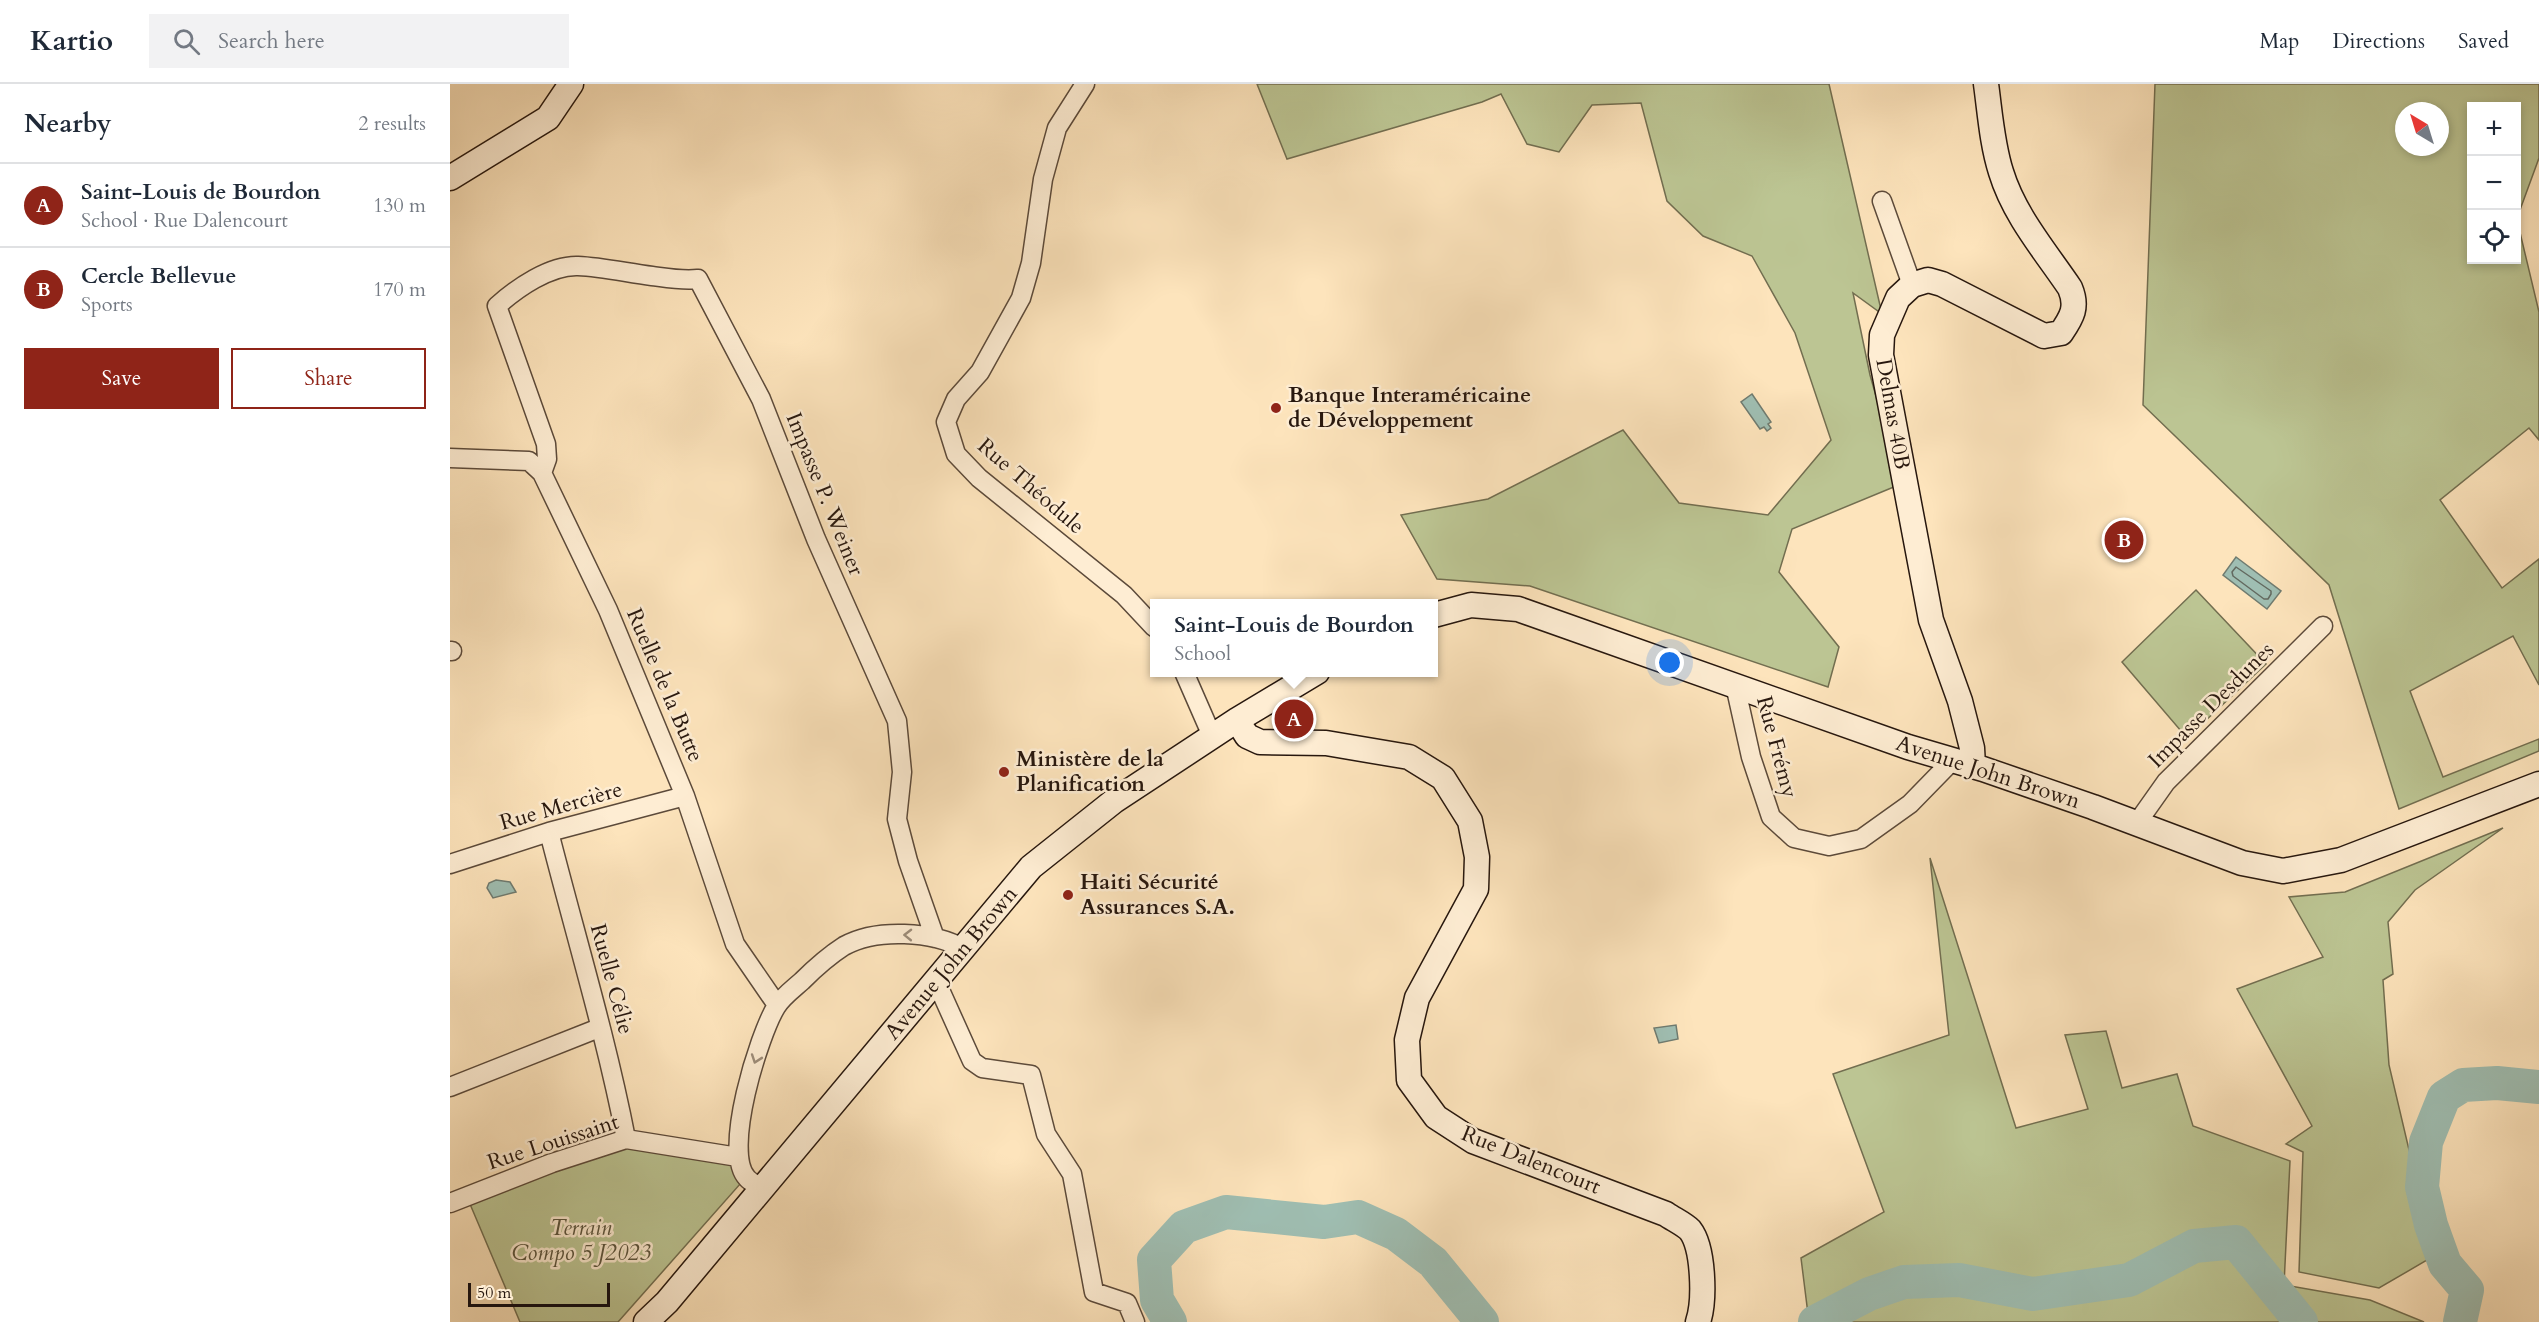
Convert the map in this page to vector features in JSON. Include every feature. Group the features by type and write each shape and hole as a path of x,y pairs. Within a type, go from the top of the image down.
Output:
{"main road":[{"path":"450,178 548,118 571,84"},
{"path":"1912,285 1928,280 1942,284 2044,336 2061,333 2073,316 2075,300 2070,288 2018,212 2006,188 2000,170 1986,84"},
{"name":"Delmas 40B","path":"1912,285 1898,298 1891,310 1882,335 1881,355 1931,620 1960,701 1972,748 1962,764"},
{"name":"Avenue John Brown","path":"1438,614 1471,605 1518,609 1908,747 2137,823 2242,863 2283,871 2341,861 2539,784"},
{"name":"Avenue John Brown","path":"646,1322 667,1302 1031,867 1114,801 1237,720 1309,677"},
{"name":"Rue Dalencourt","path":"1237,720 1247,736 1260,742 1326,743 1409,757 1443,778 1470,821 1477,857 1476,889 1417,998 1407,1040 1409,1080 1436,1117 1473,1141 1666,1214 1690,1231 1701,1263 1703,1308 1698,1322"}],"street":[{"name":"Rue Théodule","path":"1085,84 1057,128 1043,179 1032,263 1021,298 980,372 956,399 946,422 956,454 979,478 1124,595 1150,622"},
{"path":"1882,201 1912,285"},
{"name":"Impasse P. Weiner","path":"542,473 547,459 546,444 497,306 511,293 560,268 578,266 698,279 761,399 816,539 897,721 902,772 897,819 908,861 935,938"},
{"path":"450,458 529,461 542,473"},
{"name":"Ruelle de la Butte","path":"542,473 608,610 685,796 735,944 777,1005"},
{"name":"Impasse Desdunes","path":"2137,823 2166,782 2323,626"},
{"path":"1186,677 1212,736"},
{"name":"Rue Frémy","path":"1735,685 1751,757 1771,817 1794,838 1829,846 1861,839 1962,764"},
{"name":"Rue Mercière","path":"450,864 549,832 685,796"},
{"name":"Ruelle Célie","path":"549,832 612,1067 626,1139"},
{"path":"762,1188 746,1177 738,1157 739,1126 750,1075 777,1005 806,977 845,946 867,939 908,933 935,938 964,949"},
{"path":"936,981 972,1061 982,1068 1031,1075 1046,1134 1072,1174 1094,1292 1127,1303 1135,1322"},
{"path":"450,1088 600,1028"},
{"name":"Rue Louissaint","path":"450,1203 552,1163 626,1139 738,1157"}],"green space":[{"path":"1257,84 1829,84 1882,314 1853,293 1870,375 1901,484 1792,529 1779,572 1839,647 1828,687 1530,586 1437,579 1401,515 1488,499 1623,430 1679,503 1768,515 1831,440 1795,333 1752,256 1703,236 1667,201 1641,103 1592,105 1559,152 1527,144 1501,94 1482,102 1287,159"},
{"path":"2155,84 2539,84 2539,158 2521,207 2521,102 2467,102 2467,264 2521,264 2521,237 2539,312 2539,440 2529,428 2440,500 2502,588 2539,559 2539,685 2513,636 2410,691 2443,777 2539,739 2539,751 2399,809 2329,585 2143,405"},
{"path":"2196,590 2266,664 2187,738 2122,662"},
{"path":"2503,828 2415,890 2388,922 2393,974 2383,980 2389,1065 2434,1256 2379,1288 2299,1272 2303,1152 2286,1144 2312,1126 2237,989 2323,957 2289,897 2345,892"},
{"path":"1930,858 2016,1128 2088,1109 2065,1035 2106,1031 2122,1088 2177,1074 2193,1126 2290,1161 2284,1285 2370,1300 2424,1322 1809,1322 1801,1258 1884,1212 1833,1074 1949,1035"},
{"name":"Terrain Compo 5 J2023","path":"626,1139 725,1151 741,1183 618,1322 520,1322 467,1197"}],"water":[{"path":"1752,394 1771,422 1768,424 1771,428 1767,431 1764,427 1760,429 1741,402"},
{"path":"2236,557 2281,591 2267,609 2223,575"},
{"path":"496,880 510,882 516,892 493,898 487,888 489,883"},
{"path":"1676,1025 1678,1039 1659,1043 1654,1028"}],"waterway":[{"path":"2460,1322 2467,1290 2445,1264 2431,1225 2422,1187 2426,1142 2444,1097 2463,1085 2497,1083 2539,1087"},
{"path":"1170,1322 1157,1300 1154,1260 1184,1227 1226,1212 1324,1222 1358,1217 1396,1234 1433,1262 1482,1322"},
{"path":"1815,1322 1869,1294 1904,1282 1959,1280 2033,1294 2129,1280 2194,1246 2236,1242 2301,1322"}],"place":[{"name":"Banque Interaméricaine de Développement","path":"1276,408"},
{"name":"Cercle Bellevue","path":"2124,540"},
{"name":"Saint-Louis de Bourdon","path":"1294,719"},
{"name":"Ministère de la Planification","path":"1004,772"},
{"name":"Haiti Sécurité Assurances S.A.","path":"1068,895"}]}
